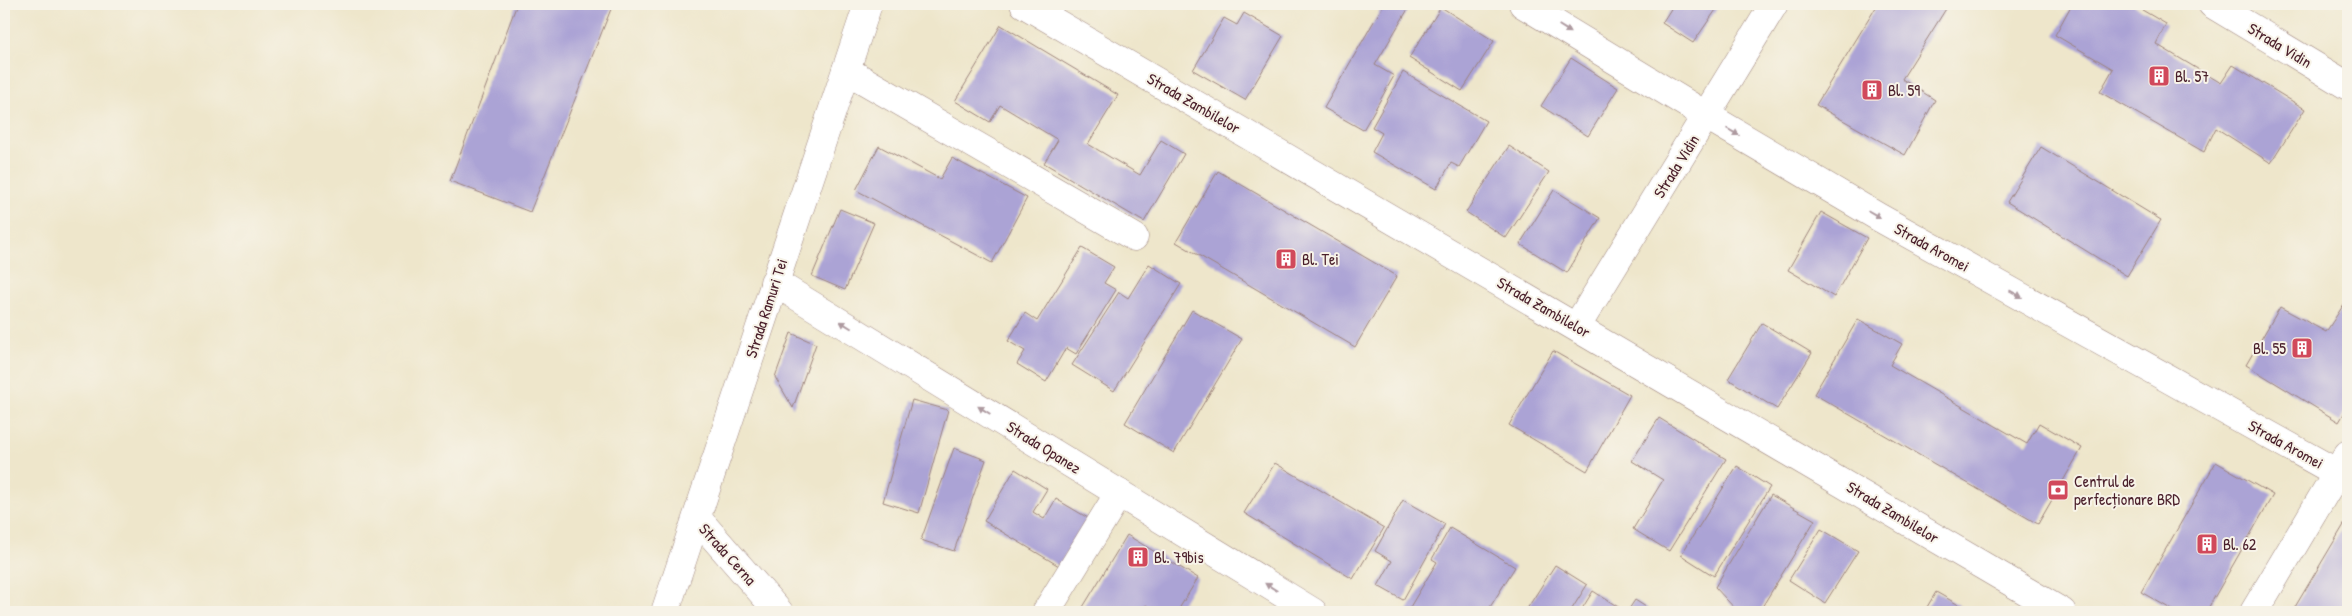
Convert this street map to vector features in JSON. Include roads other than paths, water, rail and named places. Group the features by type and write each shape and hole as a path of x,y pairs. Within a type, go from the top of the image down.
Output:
{"street":[{"name":"Strada Ramuri Tei","path":"665,612 868,4"},
{"name":"Strada Zambilelor","path":"1024,4 1577,326 2062,612"},
{"name":"Strada Aromei","path":"1523,4 1880,218 2345,469"},
{"name":"Strada Vidin","path":"1577,326 1774,4"},
{"name":"Strada Vidin","path":"2212,4 2347,82"},
{"path":"846,70 1134,238"},
{"name":"Strada Opanez","path":"774,282 1313,612"},
{"path":"2254,612 2345,469"},
{"path":"1046,612 1119,493"},
{"name":"Strada Cerna","path":"696,518 779,612"}],"place":[{"name":"Bl. 57","path":"2159,76"},
{"name":"Bl. 59","path":"1872,90"},
{"name":"Bl. Tei","path":"1286,259"},
{"name":"Bl. 55","path":"2302,348"},
{"name":"Centrul de perfecționare BRD","path":"2058,490"},
{"name":"Bl. 62","path":"2207,544"},
{"name":"Bl. 79bis","path":"1138,557"}]}
